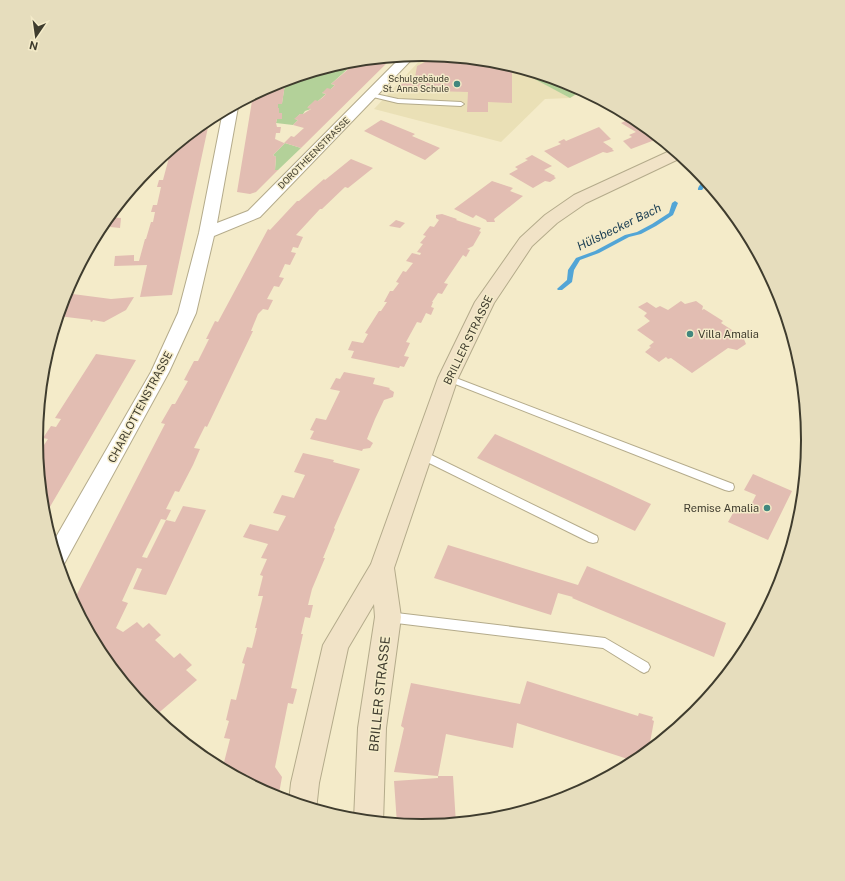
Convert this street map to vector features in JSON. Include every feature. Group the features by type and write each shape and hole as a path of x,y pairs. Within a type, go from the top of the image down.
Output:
{"main road":[{"name":"BRILLER STRASSE","path":"303,801 305,783 336,645 382,568 448,378 485,302 526,242 551,220 580,199 673,155"},
{"name":"BRILLER STRASSE","path":"369,816 372,728 388,617 382,568"}],"street":[{"name":"DOROTHEENSTRASSE","path":"207,233 254,214 403,62"},
{"name":"CHARLOTTENSTRASSE","path":"60,551 160,372 187,313 207,233 230,114"}],"lane":[{"path":"371,95 398,101 461,104"},
{"path":"448,378 729,487"},
{"path":"421,454 593,539"},
{"path":"388,617 605,643 644,666"}],"shaded area":[{"path":"419,61 472,64 497,68 533,78 570,98 545,99 501,142 374,109"}],"green space":[{"path":"349,68 331,84 335,85 331,89 322,93 326,94 308,107 311,109 305,111 303,114 300,114 295,119 298,120 293,125 276,123 277,119 282,119 282,113 279,113 278,104 282,103 284,87 324,74"},
{"path":"531,77 577,94 570,98"},
{"path":"285,143 301,148 278,170 275,170 276,157 273,155"}],"building":[{"name":"Schulgebäude St. Anna Schule","path":"427,61 447,62 472,64 512,72 512,103 488,102 488,112 467,112 468,92 398,90 399,85 403,83 414,83 417,66"},
{"path":"387,63 301,148 285,143 273,155 276,157 275,170 278,170 256,192 250,194 237,192 252,102 285,87 282,104 278,104 279,113 282,113 282,119 277,119 276,123 277,127 281,127 280,133 276,133 275,139 284,143 291,136 294,137 304,128 293,125 298,120 294,119 300,114 303,114 311,109 307,108 315,100 318,101 326,94 322,93 327,88 331,89 335,85 331,84 350,68"},
{"path":"381,120 415,134 412,136 440,148 425,160 364,131"},
{"path":"626,121 655,140 631,149 623,141 632,137 629,135 636,132 621,123"},
{"path":"599,127 611,139 603,142 614,151 607,153 603,152 568,168 544,151 561,144 558,142 564,139 566,141"},
{"path":"208,128 172,295 140,297 147,265 114,266 115,256 134,255 134,261 139,261 151,222 153,222 155,212 151,212 153,205 157,205 161,187 157,187 159,180 163,180 169,158 191,139"},
{"path":"532,155 552,166 544,170 556,178 550,182 545,181 533,188 509,174 518,169 515,167 528,160 525,159"},
{"path":"351,159 373,168 348,188 345,187 322,209 320,209 296,235 303,237 298,248 293,247 291,252 296,253 290,265 285,264 279,277 284,278 279,287 274,286 267,299 273,300 268,310 263,309 258,314 251,331 253,331 207,427 205,426 194,448 200,449 193,465 179,492 175,491 166,509 171,510 166,520 175,522 183,506 206,510 166,595 133,589 142,569 137,568 122,601 128,603 116,628 123,632 137,622 143,628 149,623 161,635 155,640 174,658 180,653 192,665 186,670 197,680 158,713 121,672 94,630 76,596 165,424 161,423 172,404 175,404 188,381 184,380 194,361 198,361 209,339 206,339 215,321 218,322 268,229 270,230 297,201 299,201 324,179 325,180","holes":["161,519 166,520 147,558 142,557"]},
{"path":"492,181 513,188 510,191 523,196 494,219 495,222 487,222 476,215 473,218 454,209"},
{"path":"442,214 481,228 479,231 481,232 473,246 467,249 470,250 466,257 463,255 444,283 448,284 442,294 438,293 432,302 431,307 434,308 431,315 426,313 421,323 417,322 406,342 410,343 404,356 409,357 404,367 400,366 399,368 351,358 354,351 348,350 352,341 363,343 368,334 365,333 379,311 381,311 387,302 384,302 390,291 393,291 399,283 396,282 403,271 406,272 413,263 406,261 412,253 420,255 421,253 417,252 423,244 420,243 426,236 423,235 430,226 434,227 439,220 436,218 436,215"},
{"path":"115,218 121,218 120,228 109,227"},
{"path":"396,220 405,223 400,228 389,226"},
{"path":"72,294 111,299 134,297 126,310 104,322 93,320 92,322 90,321 91,320 64,317"},
{"name":"Villa Amalia","path":"681,301 685,304 696,301 703,306 702,310 704,309 723,321 721,323 743,337 746,344 737,350 728,348 692,373 671,358 668,359 666,357 659,362 645,352 654,342 637,330 650,321 644,316 647,313 638,307 647,302 656,308 660,306 668,310"},
{"path":"96,354 136,360 49,509 46,490 43,446 48,439 43,438 51,426 56,427 61,419 55,418"},
{"path":"344,372 375,378 373,384 390,388 389,389 394,392 393,397 384,400 375,419 367,439 373,443 370,448 363,449 362,451 310,439 314,431 310,430 316,418 326,420 340,391 330,389 336,378 340,379"},
{"path":"495,434 651,504 635,531 477,458"},
{"path":"303,453 334,460 333,462 360,469 334,528 335,529 323,558 325,558 312,589 308,605 313,605 310,618 305,617 301,634 303,634 291,688 297,689 293,704 288,703 275,767 282,777 279,792 255,781 247,777 248,775 243,774 224,763 230,739 224,738 229,721 226,720 231,699 236,700 245,664 242,663 247,647 252,648 257,628 255,628 263,596 258,596 263,576 260,575 267,559 261,558 268,544 243,537 250,524 278,531 286,516 273,513 282,495 294,498 305,475 294,472"},
{"name":"Remise Amalia","path":"753,474 792,491 768,540 728,522 737,506 748,511 756,495 744,490"},
{"path":"448,545 578,585 587,566 726,623 714,657 572,598 573,597 558,593 551,615 434,578"},
{"path":"527,681 638,716 639,713 653,717 652,720 654,721 650,745 628,759 517,723 513,748 446,734 438,776 394,772 404,728 401,726 411,683 520,704"},
{"path":"438,776 453,776 456,818 422,820 397,819 394,781 438,778"}],"waterway":[{"name":"Hülsbecker Bach","path":"700,189 703,185"},
{"name":"Hülsbecker Bach","path":"560,289 570,281 571,270 578,259 597,252 627,236 639,233 654,225 671,214 675,203"}],"place":[{"name":"Schulgebäude St. Anna Schule","path":"457,84"},
{"name":"Villa Amalia","path":"690,334"},
{"name":"Remise Amalia","path":"767,508"}]}
